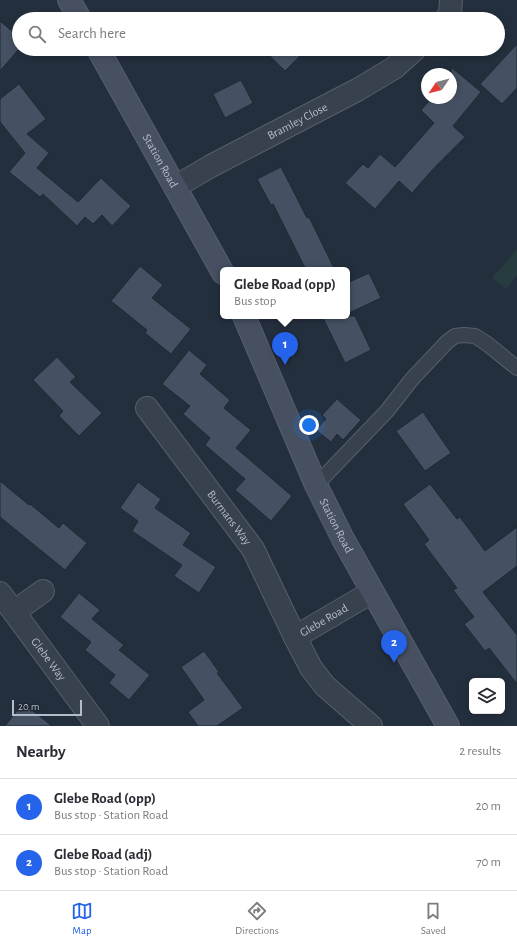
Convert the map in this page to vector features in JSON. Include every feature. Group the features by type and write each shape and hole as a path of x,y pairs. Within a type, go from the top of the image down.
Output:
{"street":[{"path":"69,0 76,12"},
{"path":"450,12 451,0"},
{"name":"Station Road","path":"102,56 220,267"},
{"name":"Bramley Close","path":"174,187 211,166 357,90 394,68 407,56"},
{"name":"Station Road","path":"245,319 316,485 342,539 448,726"},
{"name":"Burmans Way","path":"147,408 253,549 295,637"},
{"path":"14,612 43,591"},
{"name":"Glebe Way","path":"0,592 98,726"},
{"name":"Glebe Road","path":"371,726 325,686 311,668 295,637 372,592"}],"lane":[{"path":"316,485 387,411 412,379 442,347 455,336 475,336 517,368"}],"green space":[{"path":"517,249 517,276 506,289 492,278"}],"building":[{"path":"0,21 12,31 13,56 0,71"},
{"path":"517,44 517,88 502,104 480,84"},
{"path":"270,56 300,56 285,71"},
{"path":"457,72 481,92 453,126 465,137 434,168 412,193 399,181 375,209 345,183 363,164 368,168 380,154 395,167 434,123 421,110 426,104 457,104"},
{"path":"241,80 253,103 225,118 213,94"},
{"path":"19,84 46,119 27,134 49,153 37,168 78,202 101,178 131,206 112,226 102,215 93,224 85,217 77,226 43,194 40,197 9,172 25,153 0,122 0,99"},
{"path":"281,167 307,218 309,217 334,267 304,267 273,204 271,205 257,179"},
{"path":"140,266 163,285 152,298 191,329 171,354 145,333 147,330 111,301"},
{"path":"369,273 381,298 350,313 350,282"},
{"path":"350,316 355,316 371,350 345,363 323,319 350,319"},
{"path":"189,350 207,365 200,374 230,400 224,408 251,430 236,448 292,496 271,521 235,490 245,479 205,445 210,438 183,414 190,406 162,384"},
{"path":"57,357 76,377 70,382 102,413 79,436 59,416 63,411 33,380"},
{"path":"337,399 361,420 343,440 337,434 331,442 316,430 326,419 322,415"},
{"path":"423,412 451,453 425,471 396,431"},
{"path":"0,481 59,528 63,523 87,543 65,570 0,517"},
{"path":"138,482 161,499 155,508 191,533 183,545 216,567 199,593 174,576 182,565 132,531 138,521 120,508"},
{"path":"430,484 457,519 460,517 485,551 517,527 517,566 483,592 517,635 517,684 489,648 485,651 464,624 474,617 453,590 457,588 424,544 429,540 403,504"},
{"path":"79,593 100,610 92,619 124,645 119,650 150,675 129,700 109,683 115,675 85,650 91,642 60,617"},
{"path":"204,651 219,672 217,673 243,708 217,726 198,726 188,712 204,700 181,667"},
{"path":"23,703 52,726 5,726"}],"place":[{"name":"Glebe Road (opp)","path":"285,365"},
{"name":"Glebe Road (adj)","path":"394,663"}]}
